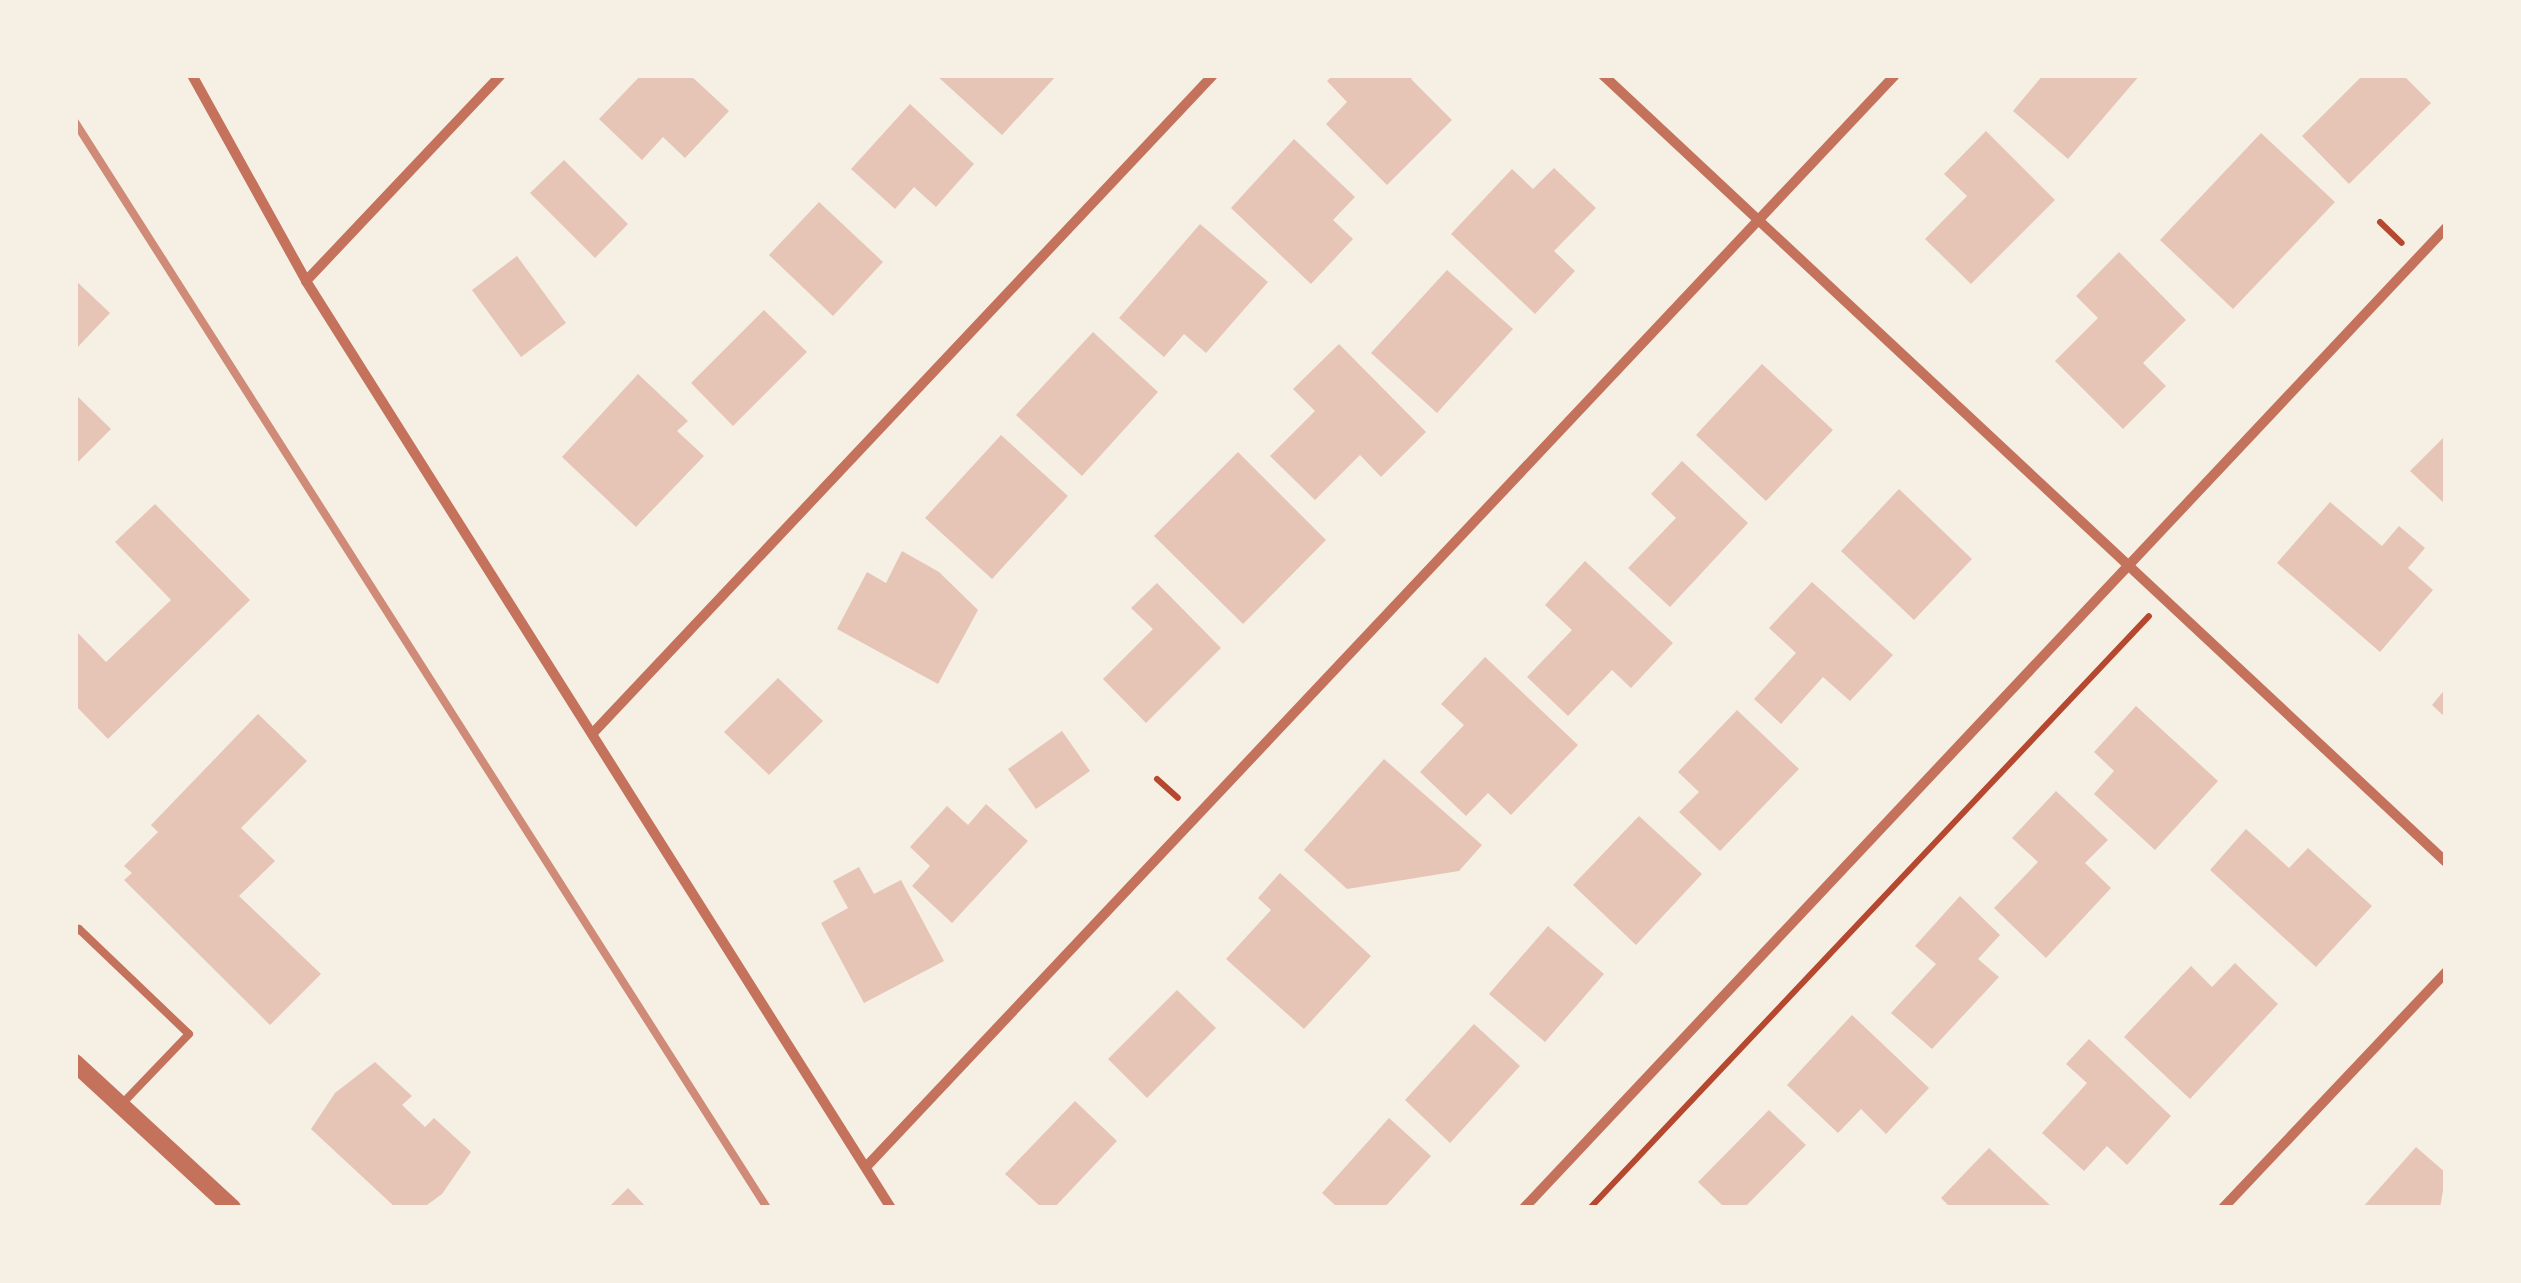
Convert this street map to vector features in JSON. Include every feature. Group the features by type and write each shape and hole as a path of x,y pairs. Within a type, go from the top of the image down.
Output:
{"street":[{"path":"192,75 306,281 891,1208"},
{"path":"306,281 501,75"},
{"path":"593,733 1213,75"},
{"path":"1602,75 1760,218 2446,862"},
{"path":"866,1167 1895,75"},
{"path":"1524,1208 2446,228"},
{"path":"2223,1208 2446,972"},
{"path":"75,1063 232,1208"}],"lane":[{"path":"75,932 78,928 188,1034 121,1105"}],"path":[{"path":"1590,1208 2141,624"}],"building":[{"path":"641,75 690,75 729,111 685,158 663,137 642,160 599,119"},
{"path":"936,75 1057,75 1002,135"},
{"path":"1333,75 1415,75 1411,79 1452,120 1387,185 1326,124 1347,102 1327,81"},
{"path":"2043,75 2140,75 2068,159 2013,111"},
{"path":"2363,75 2403,75 2431,103 2349,184 2302,136"},
{"path":"910,104 974,164 936,207 914,187 895,209 851,169"},
{"path":"1986,131 2055,200 1971,284 1925,239 1967,196 1944,174"},
{"path":"2261,133 2335,202 2233,309 2160,240"},
{"path":"1294,139 1355,197 1333,220 1353,239 1311,284 1231,208"},
{"path":"564,160 628,224 595,258 530,193"},
{"path":"1554,168 1596,208 1554,251 1575,271 1535,314 1451,234 1512,169 1533,189"},
{"path":"819,202 883,262 833,316 769,255"},
{"path":"1200,224 1268,282 1206,353 1184,334 1164,357 1119,318"},
{"path":"2119,252 2186,320 2143,363 2166,386 2123,429 2055,361 2098,318 2076,296"},
{"path":"517,256 566,323 521,357 472,290"},
{"path":"1447,270 1513,329 1437,413 1371,353"},
{"path":"75,280 110,313 75,350"},
{"path":"764,310 807,352 733,426 691,383"},
{"path":"1093,332 1158,392 1082,476 1016,415"},
{"path":"1339,344 1426,432 1381,477 1360,455 1315,500 1270,456 1315,411 1293,389"},
{"path":"1762,364 1833,430 1766,501 1696,435"},
{"path":"638,374 688,421 677,431 704,456 636,527 562,457"},
{"path":"75,394 111,429 75,465"},
{"path":"1001,435 1068,496 992,579 925,518"},
{"path":"2446,435 2446,505 2410,471"},
{"path":"1238,452 1326,540 1243,624 1154,536"},
{"path":"1682,461 1748,523 1670,607 1628,568 1676,518 1651,494"},
{"path":"1899,489 1972,559 1914,620 1841,551"},
{"path":"2330,502 2382,546 2399,526 2425,548 2408,568 2433,590 2380,652 2277,563"},
{"path":"155,504 250,600 108,739 75,705 75,630 106,662 171,600 115,542"},
{"path":"902,551 939,572 978,610 938,684 837,629 867,572 886,583"},
{"path":"1585,561 1673,643 1631,688 1612,670 1568,716 1527,677 1572,630 1545,605"},
{"path":"1812,582 1893,655 1850,701 1823,677 1781,724 1754,699 1796,653 1769,628"},
{"path":"1157,583 1221,648 1146,723 1103,679 1153,629 1131,608"},
{"path":"1485,657 1578,745 1511,815 1488,793 1466,816 1420,772 1464,725 1441,704"},
{"path":"778,678 823,721 769,775 724,732"},
{"path":"2446,688 2446,718 2432,705"},
{"path":"2136,706 2218,781 2155,850 2094,794 2114,771 2094,752"},
{"path":"1737,710 1799,769 1720,851 1679,812 1699,792 1678,772"},
{"path":"258,714 307,761 241,828 275,861 239,896 321,974 270,1025 124,880 132,873 124,866 158,832 151,825"},
{"path":"1062,731 1090,771 1036,809 1008,769"},
{"path":"1384,759 1482,845 1459,871 1347,889 1304,850"},
{"path":"2056,791 2108,840 2085,863 2111,888 2046,958 1994,908 2038,862 2012,838"},
{"path":"986,804 1028,841 952,923 912,886 930,866 910,847 947,806 968,825"},
{"path":"1639,816 1702,874 1636,945 1573,885"},
{"path":"2246,829 2289,868 2308,848 2372,906 2316,967 2210,870"},
{"path":"859,867 874,894 901,880 944,961 864,1003 821,923 848,908 833,881"},
{"path":"1280,873 1371,956 1304,1029 1226,959 1271,910 1258,898"},
{"path":"1960,896 2000,935 1978,959 1999,977 1932,1049 1891,1013 1936,964 1915,946"},
{"path":"1548,926 1604,974 1545,1042 1489,994"},
{"path":"2235,963 2278,1004 2190,1099 2124,1037 2191,966 2212,987"},
{"path":"1177,990 1216,1028 1147,1098 1108,1059"},
{"path":"1852,1015 1929,1088 1886,1134 1861,1109 1838,1133 1787,1085"},
{"path":"1474,1024 1520,1066 1450,1143 1405,1100"},
{"path":"2089,1039 2171,1116 2127,1165 2107,1146 2084,1171 2042,1133 2087,1083 2066,1064"},
{"path":"375,1062 412,1096 402,1105 425,1127 434,1118 471,1152 442,1194 423,1208 396,1208 311,1129 335,1093"},
{"path":"1075,1101 1117,1141 1054,1208 1042,1208 1005,1174"},
{"path":"1769,1110 1806,1145 1744,1208 1725,1208 1698,1182"},
{"path":"1389,1118 1431,1156 1384,1208 1338,1208 1322,1193"},
{"path":"2416,1147 2446,1173 2440,1208 2362,1208"},
{"path":"1989,1148 2053,1208 1951,1208 1941,1198"},
{"path":"628,1188 647,1208 608,1208"}],"railway":[{"path":"75,122 767,1208"}]}
